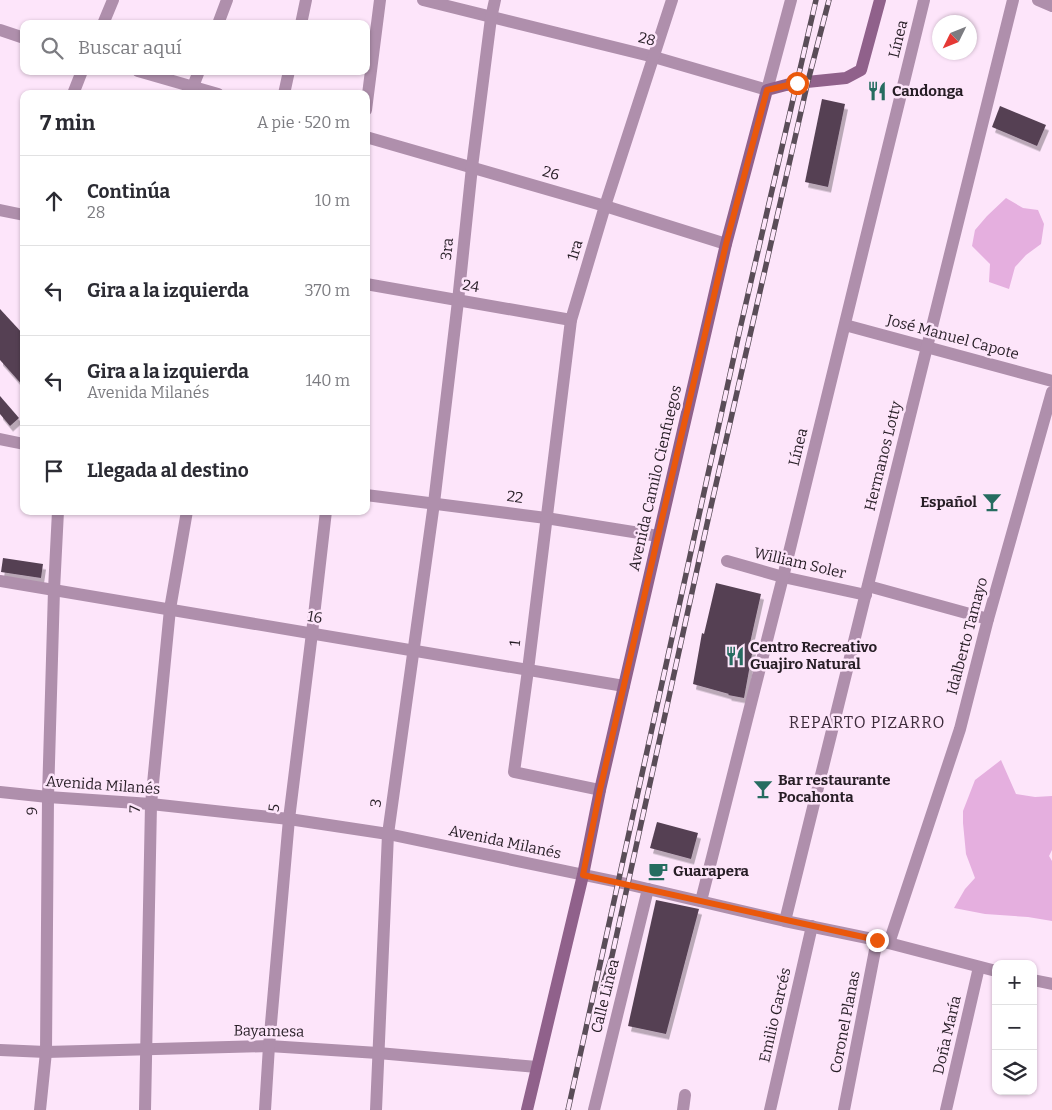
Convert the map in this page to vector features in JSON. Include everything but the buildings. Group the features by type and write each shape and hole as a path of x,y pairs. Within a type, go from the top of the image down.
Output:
{"main road":[{"name":"Línea","path":"861,70 880,0"},
{"name":"28","path":"767,90 797,83 846,78 861,70"},
{"name":"Avenida Camilo Cienfuegos","path":"527,1110 583,875 600,790 726,244 767,90"}],"street":[{"path":"105,20 113,0"},
{"path":"220,20 227,0"},
{"path":"302,20 306,0"},
{"path":"369,90 380,0"},
{"name":"28","path":"424,0 654,57 767,90"},
{"name":"3ra","path":"434,502 472,168 491,18 495,0"},
{"name":"1ra","path":"546,518 571,320 605,206 672,0"},
{"path":"767,90 791,0"},
{"name":"Línea","path":"701,901 783,577 924,0"},
{"name":"Hermanos Lotty","path":"785,921 1013,0"},
{"path":"1038,0 1052,6"},
{"path":"0,30 20,37"},
{"path":"75,90 80,75"},
{"path":"149,75 192,90 198,75"},
{"path":"285,90 288,75"},
{"name":"26","path":"370,138 605,206 726,244"},
{"path":"0,210 20,213"},
{"name":"24","path":"370,285 571,320"},
{"name":"José Manuel Capote","path":"845,325 1052,381"},
{"name":"Idalberto Tamayo","path":"883,942 960,729 988,619 1052,392"},
{"path":"0,439 20,443"},
{"name":"22","path":"370,494 546,518 658,536"},
{"name":"3","path":"376,1110 388,834 434,502"},
{"name":"9","path":"40,1110 46,1052 48,797 58,515"},
{"name":"7","path":"145,1110 151,804 170,609 186,515"},
{"name":"5","path":"265,1110 289,819 326,515"},
{"name":"1","path":"546,518 514,772 600,790"},
{"name":"William Soler","path":"727,561 783,577 867,590 988,619"},
{"name":"16","path":"0,581 624,686"},
{"name":"Avenida Milanés","path":"0,792 151,804 289,819 388,834 648,889 883,942 992,970"},
{"name":"Calle Linea","path":"594,1110 648,889"},
{"name":"Emilio Garcés","path":"770,1110 812,926"},
{"name":"Coronel Planas","path":"844,1110 883,942"},
{"name":"Doña María","path":"946,1110 980,967"},
{"path":"1037,981 1052,984"},
{"name":"Bayamesa","path":"0,1050 46,1052 269,1046 378,1052 537,1067"},
{"path":"683,1110 685,1095"}],"shaded area":[{"path":"1006,198 1023,208 1038,210 1044,224 1041,244 1026,255 1015,267 1009,289 989,282 990,264 972,246 975,230"},
{"path":"1001,760 1016,794 1035,797 1052,796 1052,850 1049,856 1052,861 1052,921 985,914 954,908 965,889 975,878 966,854 963,811 975,780"}],"railway":[{"path":"568,1110 740,329 816,0"},
{"path":"601,991 612,956 709,515 808,81 829,0"}],"place":[{"name":"Candonga","path":"877,91"},
{"name":"Español","path":"992,502"},
{"name":"Centro Recreativo Guajiro Natural","path":"735,656"},
{"name":"Bar restaurante Pocahonta","path":"763,789"},
{"name":"Guarapera","path":"658,871"}],"district":[{"name":"REPARTO PIZARRO","path":"867,722"}],"route":[{"path":"797,83 767,90 726,244 600,790 583,875 877,940"}]}
